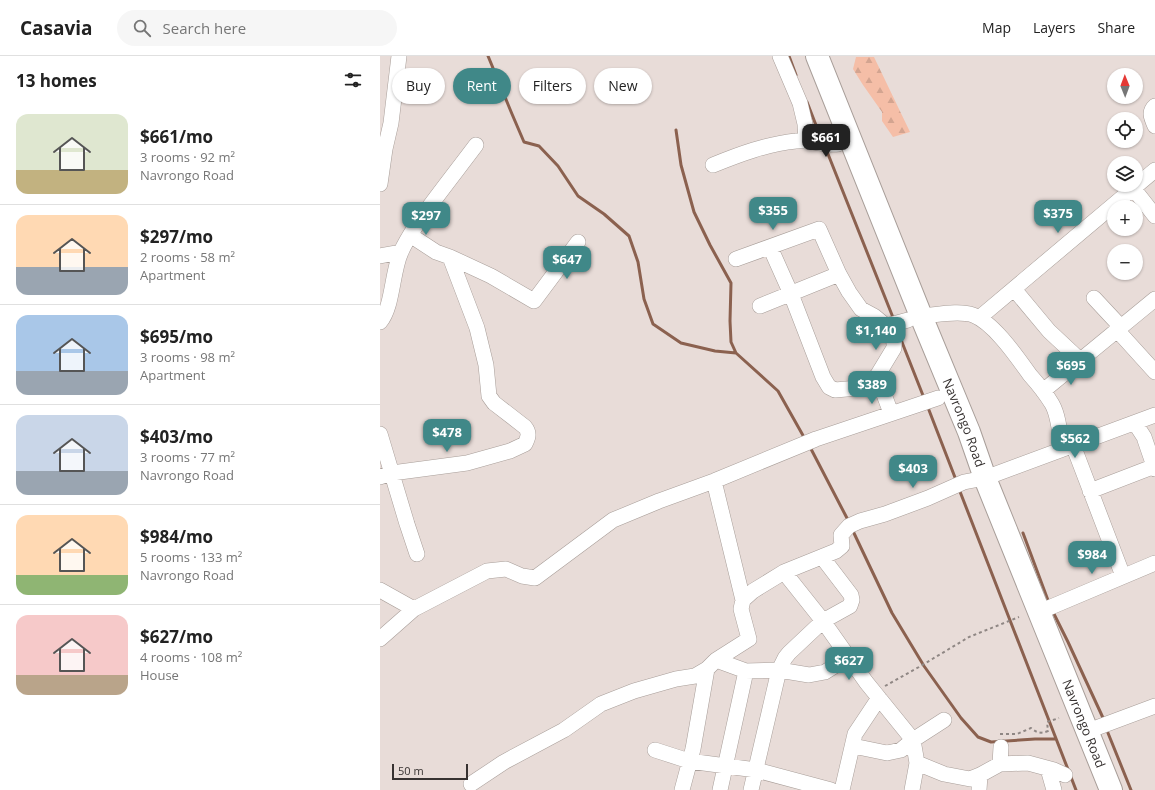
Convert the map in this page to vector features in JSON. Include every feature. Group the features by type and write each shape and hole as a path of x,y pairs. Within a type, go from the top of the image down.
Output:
{"highway":[{"name":"Navrongo Road","path":"804,56 838,144 915,318 969,432 979,479 1029,615 1088,731 1111,790"},
{"name":"Navrongo Road","path":"817,56 915,318 938,398 979,479 1097,790"}],"street":[{"path":"380,184 385,149 391,123 399,56"},
{"path":"780,56 800,103 805,124 806,141"},
{"path":"1155,106 1150,116 1155,126"},
{"path":"713,165 768,145 797,141 832,145 838,144"},
{"path":"380,322 384,318 387,309 401,252 410,235 435,198 476,145"},
{"path":"1143,180 1155,170"},
{"path":"979,318 1128,192"},
{"path":"1136,192 1155,216"},
{"path":"736,259 770,246 819,229 838,274 849,292 861,309 874,316 886,326 894,342 894,348 877,376 858,388 835,390 829,387 823,377 791,294 770,246"},
{"path":"410,235 436,252 491,276 534,301 578,242"},
{"path":"380,256 401,252"},
{"path":"386,475 467,463 510,451 525,444 528,436 528,430 494,403 489,396 486,365 477,328 450,257"},
{"path":"760,306 838,274"},
{"path":"1014,289 1049,331 1080,360"},
{"path":"1094,298 1155,372"},
{"path":"1043,391 1155,299"},
{"path":"886,326 915,318 956,313 972,315 979,318 998,334 1053,405 1058,423 1090,491 1123,576"},
{"path":"877,376 891,413"},
{"path":"380,639 414,610 487,571 506,569 522,576 535,578 613,520 658,501 714,481 816,439 938,398"},
{"path":"743,600 753,591 784,572 836,551 842,546 841,536 854,524 928,498 964,482 979,479 1155,415"},
{"path":"1090,491 1155,467 1144,437 1135,423"},
{"path":"380,434 386,475 418,554"},
{"path":"471,784 504,762 564,730 601,704 641,689 676,679 695,676 749,639 741,609 743,600 714,481"},
{"path":"751,790 779,670 785,658 823,621 850,606 852,600 851,595 822,557"},
{"path":"1029,615 1155,563"},
{"path":"784,572 823,621 876,695 913,740 917,763 912,790"},
{"path":"380,590 414,610"},
{"path":"712,664 746,671 779,670 809,675 825,672 849,657"},
{"path":"682,790 712,664"},
{"path":"720,790 746,671"},
{"path":"842,790 856,734 876,695"},
{"path":"1088,731 1155,706"},
{"path":"853,746 887,753 901,750 913,740 944,720"},
{"path":"1000,740 1000,764"},
{"path":"655,750 689,761 756,770 798,786 831,790"},
{"path":"917,763 944,774 970,779 980,783 1000,764 1028,763 1066,775"},
{"path":"1048,769 1054,790"}],"path":[{"path":"876,695 969,637 1029,615"},
{"path":"1000,740 1031,728 1036,732 1042,733 1048,731 1046,722 1059,718"}],"green space":[{"path":"856,57 874,57 910,132 893,137 882,121 882,112 853,69"}],"waterway":[{"path":"488,56 524,142 539,146 558,166 578,196 604,214 629,236 638,262 644,299 653,324 681,343 715,351 736,353"},
{"path":"789,56 796,75"},
{"path":"807,102 821,138"},
{"path":"676,130 681,165 694,212 731,283 731,342 736,353 778,391 805,439"},
{"path":"826,149 894,320"},
{"path":"896,327 924,398"},
{"path":"927,405 956,480"},
{"path":"810,447 849,522"},
{"path":"959,489 1076,790"},
{"path":"852,529 892,613 924,666 961,718 978,737 991,742 1056,739"},
{"path":"1023,533 1049,603"},
{"path":"1053,612 1104,720"},
{"path":"1108,733 1131,790"}]}
